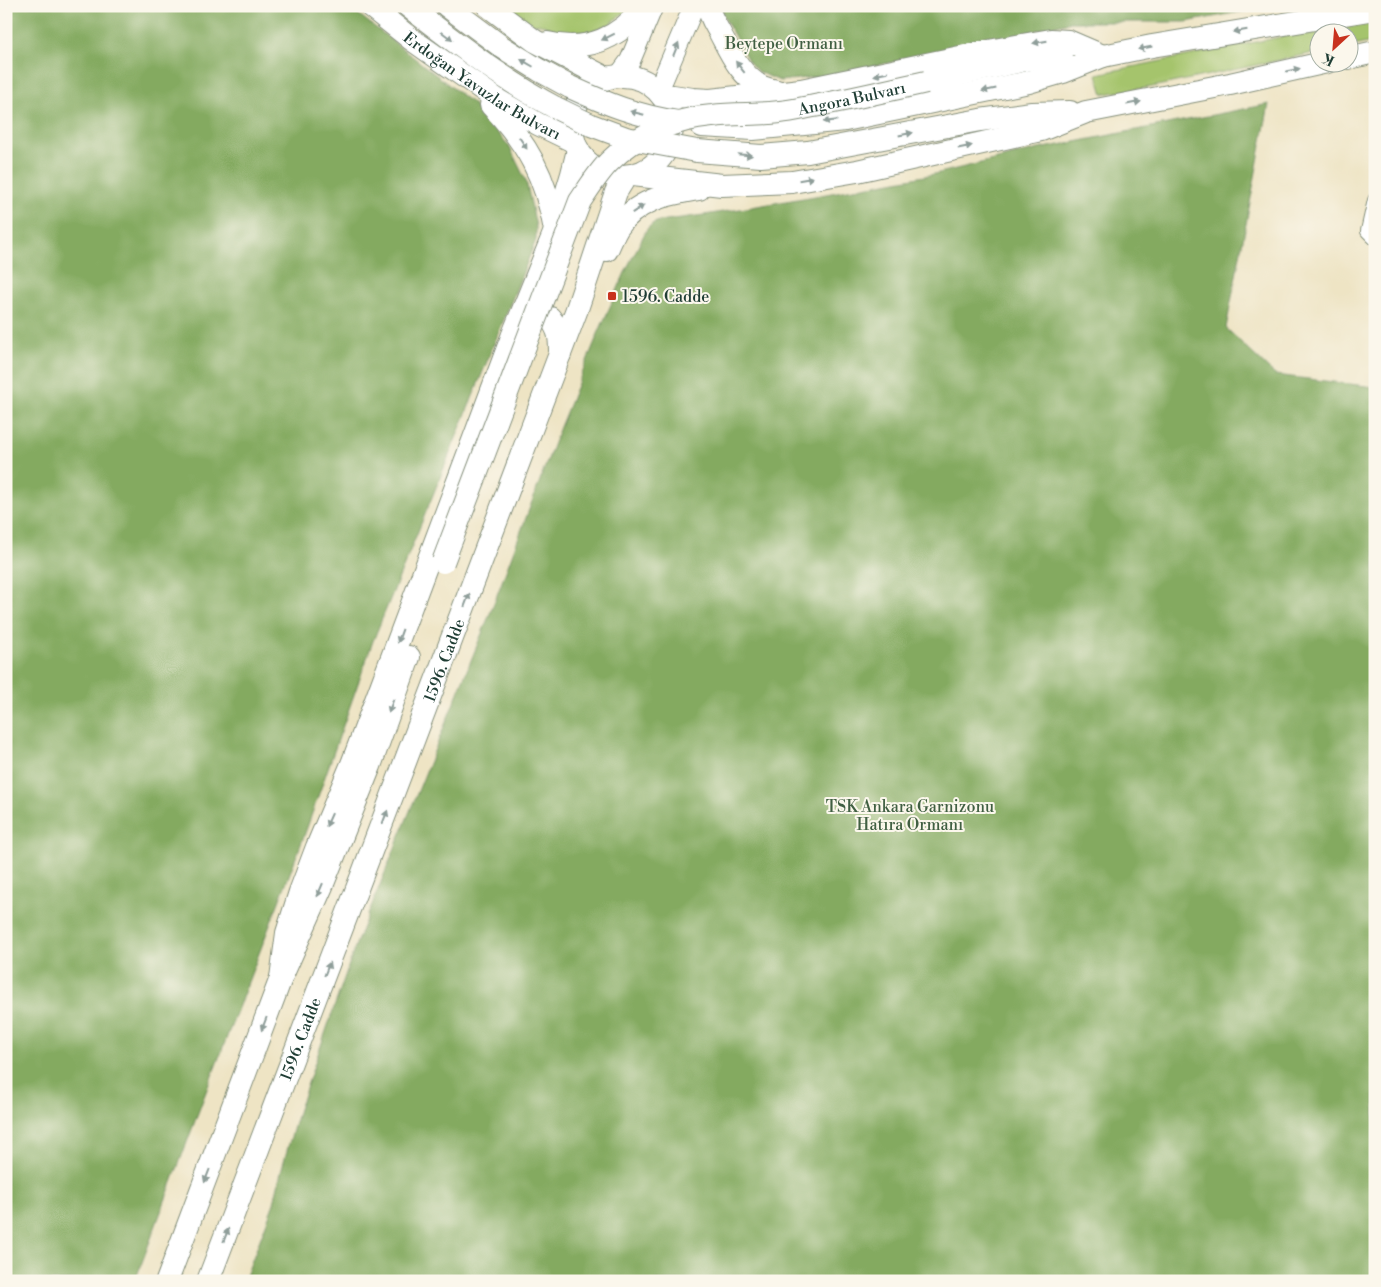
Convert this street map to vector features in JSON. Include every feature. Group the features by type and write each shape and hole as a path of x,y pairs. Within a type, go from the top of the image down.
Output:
{"main road":[{"name":"Erdoğan Yavuzlar Bulvarı","path":"370,6 411,39 468,80 519,114 575,146"},
{"name":"Erdoğan Yavuzlar Bulvarı","path":"408,6 497,73 556,108 591,125 626,138 697,151 761,156 808,152 980,120 1032,113 1086,112"},
{"name":"Angora Bulvarı","path":"447,6 502,47 539,70 570,87 610,105 666,120 702,126 753,128 844,120 1028,82 1063,72 1103,56 1375,9"},
{"path":"488,6 535,41 612,77 630,76 640,79 650,84 661,94 670,110 671,138 666,151 657,162 646,170 630,176"},
{"path":"535,41 567,46 595,43 623,29 645,6"},
{"name":"1596. Cadde","path":"281,978 287,933 300,892 352,764 512,337 555,231 572,174 575,146 572,119 576,106 583,94 594,84 612,77 630,61 653,6"},
{"path":"661,94 694,6"},
{"path":"708,6 710,16 741,69 751,80 763,87 781,92"},
{"name":"Angora Bulvarı","path":"661,94 710,100 801,90 1051,40 1068,41 1103,56"},
{"path":"1358,56 1375,52"},
{"name":"Angora Bulvarı","path":"610,161 626,147 662,127 678,122 711,116 781,112 1059,54 1103,56"},
{"path":"575,146 586,161 597,170 610,175 713,184 792,182 857,170 1041,130 1086,112 1230,84 1308,66"},
{"path":"468,80 512,128 530,154 548,199 555,231"},
{"path":"710,100 697,106 692,113 686,128 684,158 690,169 713,184"},
{"name":"1596. Cadde","path":"167,1281 281,978 322,886 370,766 447,552 576,209 593,181 610,161"},
{"name":"1596. Cadde","path":"208,1281 560,355 616,192 630,176"},
{"path":"577,309 618,229 628,215 650,201 670,194 713,184"},
{"path":"512,337 538,317 550,318 556,326 560,338 560,355"}],"street":[{"path":"1375,200 1368,231 1375,238"}],"green space":[{"path":"6,6 348,6 472,103 509,146 526,181 536,226 536,240 373,641 303,839 135,1281 6,1281"},
{"path":"508,6 632,6 610,24 589,32 575,34 558,31 540,24 531,24"},
{"name":"Beytepe Ormanı","path":"720,6 1273,6 1186,22 1069,22 987,43 824,76 780,81 758,72 749,62 725,19"},
{"path":"1375,18 1375,41 1358,45 1358,22 1355,22"},
{"path":"1308,31 1308,54 1152,87 1103,94 1097,74"},
{"name":"TSK Ankara Garnizonu Hatıra Ormanı","path":"1269,104 1226,328 1275,375 1375,387 1375,1281 244,1281 274,1203 299,1109 356,944 491,611 560,427 627,268 647,229 659,221 711,214 935,174 1039,149"}],"place":[{"name":"1596. Cadde","path":"612,296"}]}
